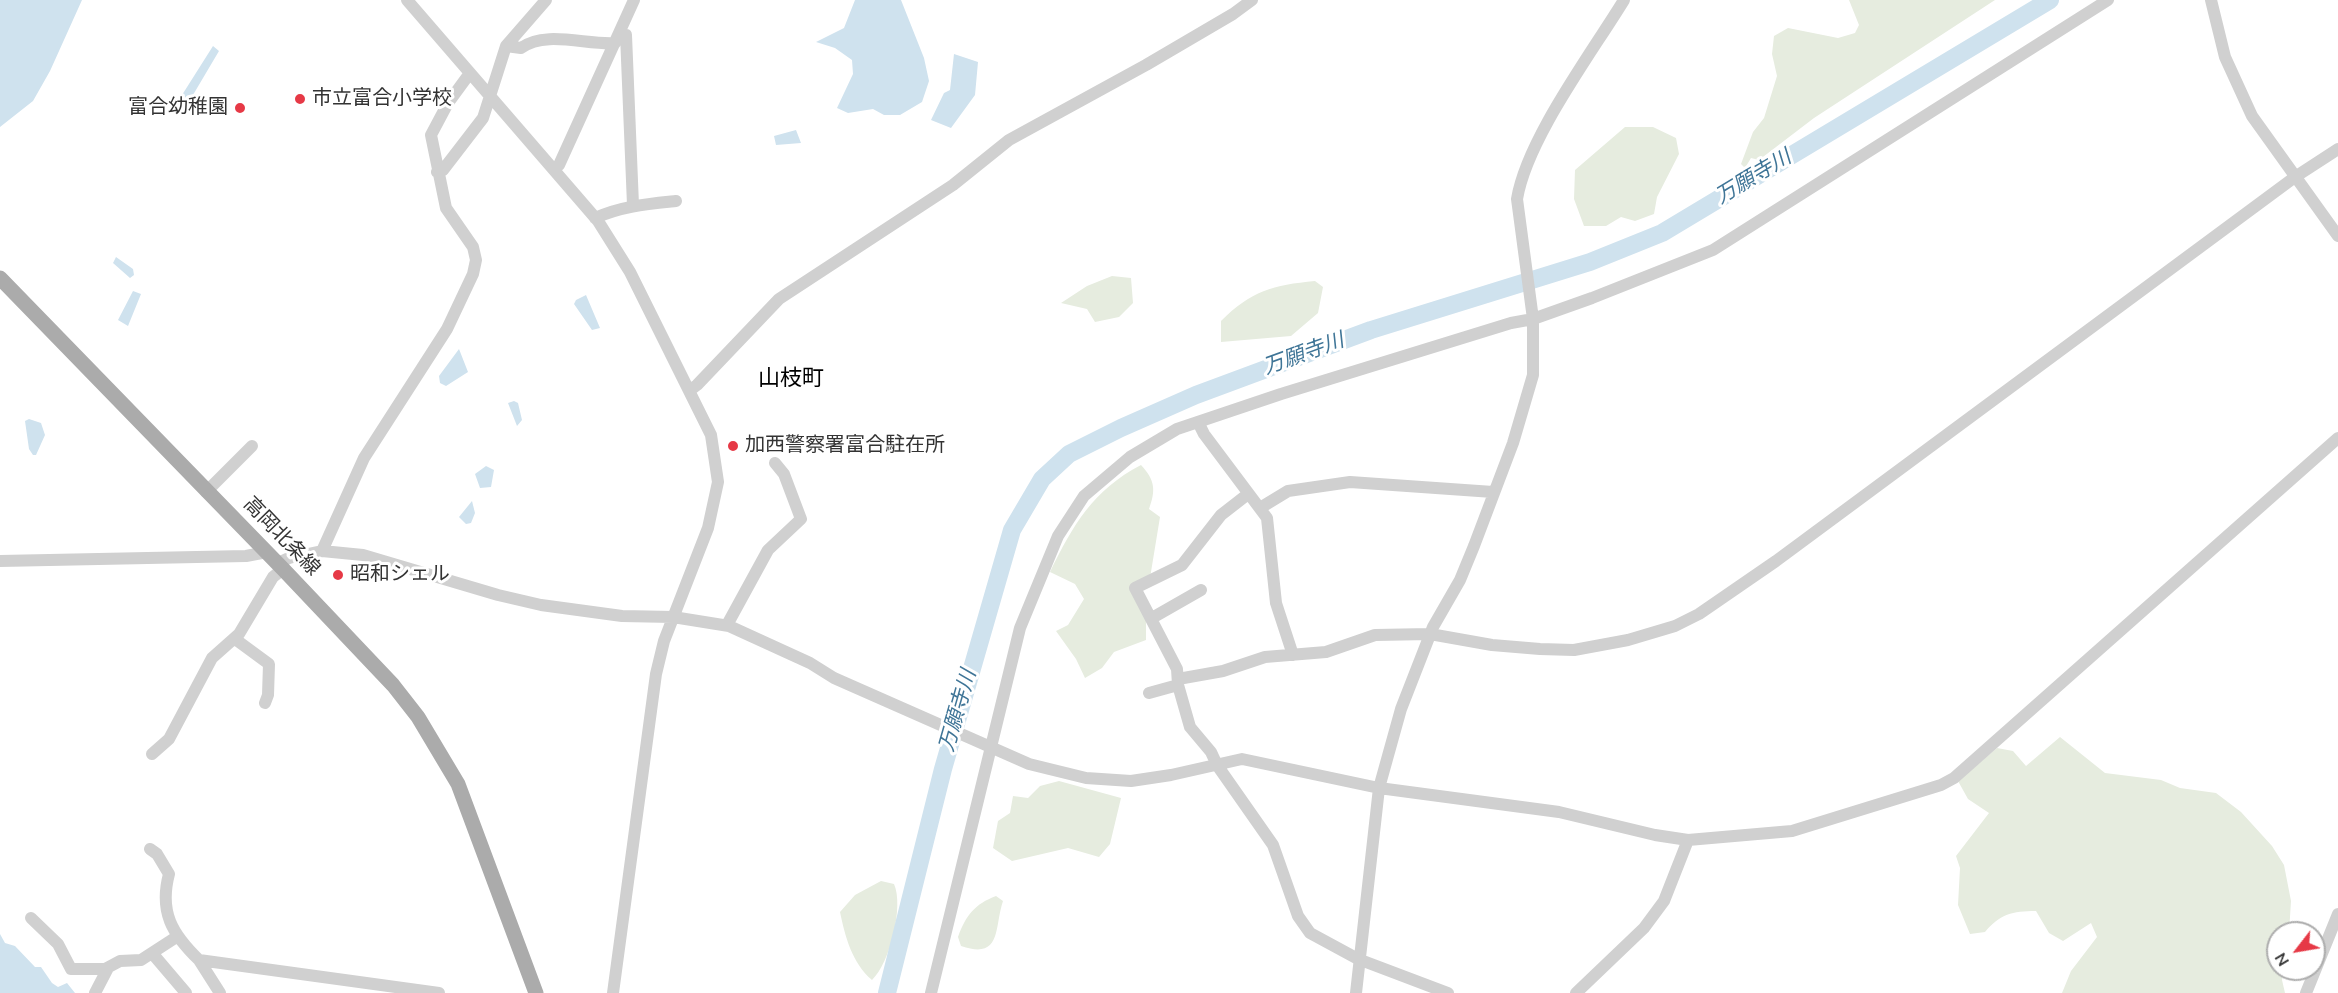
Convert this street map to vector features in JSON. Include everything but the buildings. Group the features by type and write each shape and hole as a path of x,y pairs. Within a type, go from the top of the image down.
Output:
{"main road":[{"name":"高岡北条線","path":"0,278 276,562 393,685 418,717 458,784 536,993"}],"street":[{"path":"407,0 490,98 555,168 595,218 630,272 711,435 718,482 708,528 664,641 656,674 613,993"},
{"path":"437,172 443,170 473,134 490,98 506,46 546,0"},
{"path":"555,168 559,165 634,0"},
{"path":"689,391 698,386 779,299 953,185 1010,140 1165,54 1233,14 1252,0"},
{"path":"1356,993 1379,788 1401,709 1430,634 1460,580 1526,406 1533,375 1532,316 1517,199 1519,185 1547,124 1624,0"},
{"path":"931,993 1020,628 1037,585 1069,518 1084,496 1130,457 1177,429 1593,298 1713,249 2108,0"},
{"path":"2211,0 2225,57 2247,105 2338,236"},
{"path":"506,46 521,48 531,41 540,39 593,44 626,35 633,206"},
{"path":"322,551 364,458 447,329 473,274 476,260 473,247 446,208 437,172 432,135 448,103 470,73"},
{"path":"1149,693 1178,682 1223,671 1265,657 1326,652 1375,635 1430,634 1492,645 1574,650 1676,626 1700,614 1776,561 2295,177 2338,149"},
{"path":"595,218 633,206 676,201"},
{"path":"1198,422 1203,434 1267,518 1276,603 1293,655"},
{"path":"0,561 246,556 276,562 322,551 363,555 498,595 541,605 622,616 673,617 727,625 810,663 834,678 1029,764 1086,778 1131,781 1242,759 1379,788 1558,812 1655,835 1688,840 1792,831 1941,785 1954,778 2338,438"},
{"path":"206,492 252,446"},
{"path":"727,625 768,550 801,519 784,474 775,463"},
{"path":"1260,508 1288,491 1350,482 1493,492"},
{"path":"1248,494 1221,515 1182,565 1136,588 1177,669 1178,682 1190,727 1211,752 1217,765 1273,844 1298,916 1310,933 1359,959 1448,993"},
{"path":"152,754 169,739 212,658 235,639 273,577 276,562"},
{"path":"1152,618 1200,590"},
{"path":"235,639 269,664 268,695 265,703"},
{"path":"1576,993 1644,928 1664,901 1688,840"},
{"path":"150,849 157,854 169,874 164,893 166,909 178,936 199,960 220,993"},
{"path":"2306,993 2338,914"},
{"path":"31,918 57,944 71,969 108,968 120,962 141,960 178,936"},
{"path":"152,953 186,993"},
{"path":"199,960 439,993"},
{"path":"95,993 108,968"}],"shaded area":[{"path":"1849,0 1995,0 1814,118 1759,160 1751,158 1745,168 1741,164 1753,132 1764,118 1777,76 1772,54 1774,36 1788,28 1838,38 1855,33 1859,25"},
{"path":"1625,127 1653,127 1676,138 1679,154 1657,197 1654,214 1635,221 1621,217 1606,226 1584,226 1574,199 1575,170"},
{"path":"1112,276 1131,278 1133,303 1119,317 1095,322 1087,309 1061,303 1087,286"},
{"path":"1315,281 1323,287 1318,313 1291,336 1221,342 1221,321 1242,303 1264,291"},
{"path":"1141,465 1153,486 1149,509 1160,517 1150,578 1130,587 1146,617 1146,640 1114,652 1102,668 1085,678 1076,659 1056,631 1068,625 1084,599 1075,584 1050,572 1076,524 1097,497 1124,475"},
{"path":"2060,737 2105,773 2161,780 2180,788 2216,793 2241,812 2272,846 2284,865 2291,901 2290,921 2266,921 2266,981 2282,981 2285,993 2062,993 2071,971 2097,937 2091,923 2063,941 2049,933 2036,911 2020,912 2001,917 1985,932 1970,934 1958,905 1960,868 1956,856 1989,813 1968,799 1958,781 1997,748 2013,751 2026,766"},
{"path":"1059,781 1121,798 1110,844 1099,857 1068,848 1012,861 993,848 998,821 1010,813 1013,796 1028,798 1040,786"},
{"path":"881,881 894,884 897,894 896,920 890,948 879,972 872,980 854,957 840,912 855,895"},
{"path":"996,896 1003,901 997,931 990,945 984,949 961,946 958,937 968,916 982,903"}],"water":[{"path":"0,0 82,0 50,71 33,101 0,127"},
{"path":"855,0 901,0 924,58 929,81 922,102 900,115 884,115 873,109 848,113 837,108 853,74 852,60 835,48 816,42 844,28"},
{"path":"213,46 219,51 190,100 183,100 182,95"},
{"path":"954,54 978,62 975,95 951,128 931,120 944,93 950,90"},
{"path":"796,130 801,143 776,145 774,136"},
{"path":"116,257 133,269 134,275 130,278 113,263"},
{"path":"133,291 141,294 128,326 118,320"},
{"path":"586,295 600,328 592,330 574,304 576,300"},
{"path":"459,349 468,372 446,386 440,383 439,376"},
{"path":"514,401 518,403 522,420 517,426 508,403"},
{"path":"29,419 41,423 45,435 36,455 33,455 29,449 25,421"},
{"path":"486,466 494,470 491,487 480,488 475,474"},
{"path":"472,501 475,513 471,523 466,524 459,517"},
{"path":"0,934 5,943 15,946 35,967 41,967 52,983 58,987 67,983 75,993 0,993"}],"waterway":[{"name":"万願寺川","path":"887,993 943,769 1012,530 1042,479 1069,454 1196,395 1371,330 1590,262 1662,233 2050,0"}],"place":[{"name":"市立富合小学校","path":"300,99"},
{"name":"富合幼稚園","path":"240,108"},
{"name":"加西警察署富合駐在所","path":"733,446"},
{"name":"昭和シェル","path":"338,575"}],"district":[{"name":"山枝町","path":"791,380"}]}
